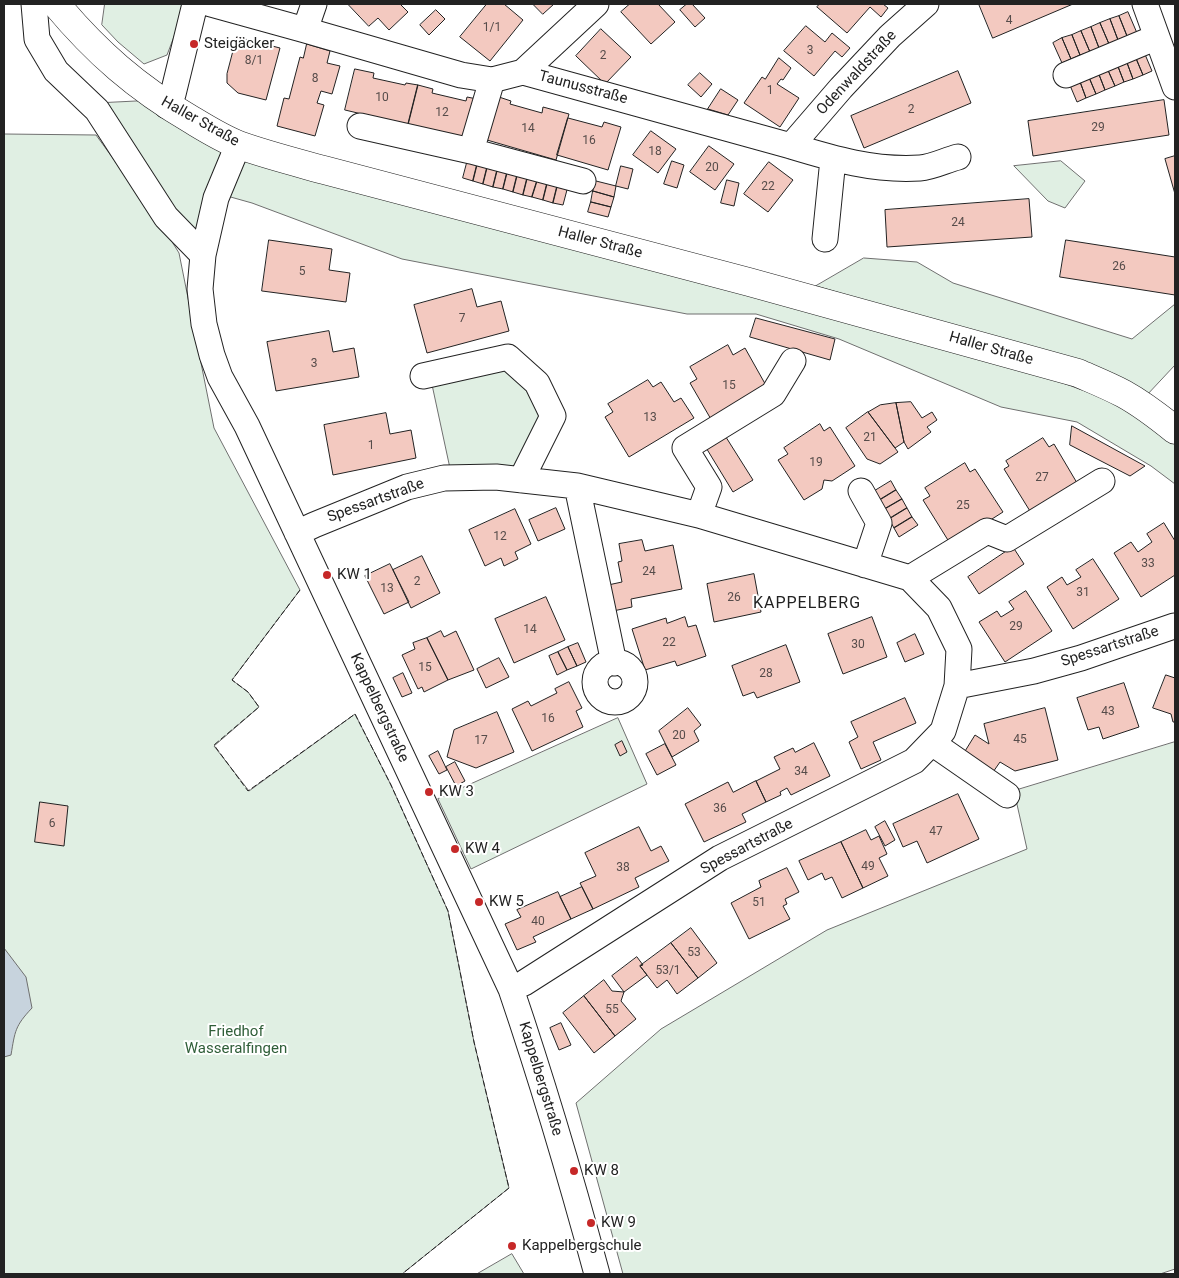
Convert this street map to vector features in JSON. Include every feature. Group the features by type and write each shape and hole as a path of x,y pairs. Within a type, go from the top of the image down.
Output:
{"main road":[{"name":"Haller Straße","path":"56,4 101,54 124,73 167,106 238,145 315,168 749,282 1078,373 1126,395 1175,430"}],"street":[{"path":"34,4 36,39 56,70 97,110 166,217 203,254"},
{"path":"167,106 173,94 195,4"},
{"name":"Taunusstraße","path":"211,4 461,75 492,80 523,72 833,159 875,167 922,168 958,157"},
{"path":"305,30 314,4"},
{"path":"523,72 596,4"},
{"name":"Odenwaldstraße","path":"791,146 841,88 890,36 926,4"},
{"path":"1145,4 1175,86"},
{"path":"1066,75 1157,37"},
{"path":"471,151 492,80"},
{"path":"360,126 471,151 583,181"},
{"name":"Kappelbergstraße","path":"238,145 216,198 203,254 200,289 204,324 212,355 220,377 247,426 298,533 511,989 528,1038 597,1274"},
{"path":"825,239 833,159"},
{"path":"423,376 508,358 537,383 552,416 521,480"},
{"path":"699,515 709,487 685,448 773,394 793,361"},
{"name":"Spessartstraße","path":"298,533 406,487 444,478 496,477 576,486 699,515 910,578 938,608 959,649 957,686 942,731 914,762 720,858 524,983 511,989"},
{"path":"910,578 986,531 1007,539 1102,481"},
{"path":"576,486 614,663"},
{"path":"861,491 879,523 865,565"},
{"name":"Spessartstraße","path":"957,686 1034,671 1082,658 1174,626"},
{"path":"932,742 1007,795"}],"green space":[{"path":"105,4 186,5 167,55 144,64 118,42 102,25"},
{"path":"140,101 227,148 197,237 172,214 103,103"},
{"name":"Friedhof Wasseralfingen","path":"4,134 96,135 161,224 179,253 214,428 300,590 232,680 248,692 259,707 214,746 249,791 355,714 391,785 448,911 474,1042 509,1188 402,1274 4,1274"},
{"path":"243,152 1044,376 1142,412 1175,439 1175,484 1151,466 1077,422 1001,407 839,339 756,314 687,314 402,259 252,203 227,196"},
{"path":"1061,161 1085,181 1065,208 1048,201 1014,166"},
{"path":"864,258 917,262 953,283 1132,339 1175,304 1175,365 1146,396 1096,369 816,286"},
{"path":"507,364 546,414 519,473 451,473 431,380"},
{"path":"618,718 647,784 471,869 438,799"},
{"path":"1175,742 1175,1269 1160,1274 623,1274 576,1103 661,1029 827,930 1027,849 1014,791"},
{"path":"512,1254 524,1274 477,1274"}],"shaded area":[{"path":"4,948 26,977 32,1008 17,1029 11,1055 4,1057"}],"building":[{"path":"348,4 400,4 408,12 389,30 378,18 369,26"},
{"path":"487,4 504,4 523,20 490,61 460,37"},
{"path":"533,4 554,4 543,14"},
{"path":"630,4 658,4 675,22 651,44 621,12"},
{"path":"687,4 692,4 705,18 695,27 680,10"},
{"path":"820,4 883,4 888,8 881,17 870,7 847,33 817,7"},
{"path":"979,4 1073,4 993,38"},
{"path":"436,10 445,19 429,35 420,25"},
{"path":"1128,12 1137,33 1127,36 1119,16"},
{"path":"1119,16 1127,36 1118,40 1110,19"},
{"path":"1110,19 1118,40 1109,44 1100,23"},
{"path":"1100,23 1109,44 1099,48 1091,27"},
{"path":"806,26 825,42 832,33 850,48 842,57 835,51 814,76 784,51"},
{"path":"1091,27 1099,48 1090,52 1081,31"},
{"path":"601,29 631,57 605,84 576,56"},
{"path":"1081,31 1090,52 1080,55 1072,35"},
{"path":"1072,35 1080,55 1071,59 1062,38"},
{"path":"237,37 280,48 266,100 238,93 227,83 227,74"},
{"path":"1062,38 1071,59 1062,63 1053,43"},
{"path":"307,44 330,51 327,63 340,66 332,94 321,91 317,103 324,105 315,136 277,126 284,98 289,99 300,57 303,58"},
{"path":"1144,52 1152,71 1143,75 1135,56"},
{"path":"1135,56 1143,75 1133,79 1126,60"},
{"path":"779,58 791,68 783,80 781,79 777,84 799,98 780,127 744,103 762,77 765,79"},
{"path":"1126,60 1133,79 1124,82 1117,64"},
{"path":"1117,64 1124,82 1115,86 1107,68"},
{"path":"1107,68 1115,86 1105,90 1098,72"},
{"path":"355,69 374,73 373,78 405,85 406,83 418,85 408,125 345,110"},
{"path":"958,71 971,103 864,148 851,116"},
{"path":"1098,72 1105,90 1096,94 1088,75"},
{"path":"700,73 712,84 701,97 688,85"},
{"path":"1088,75 1096,94 1086,98 1079,79"},
{"path":"1079,79 1086,98 1077,102 1069,83"},
{"path":"418,85 433,89 432,93 466,101 467,97 477,99 467,139 408,125"},
{"path":"721,89 738,100 728,115 708,109"},
{"path":"499,97 511,101 510,104 542,113 543,107 569,114 556,160 487,140"},
{"path":"1164,100 1169,135 1033,156 1028,121"},
{"path":"568,118 602,127 604,122 621,127 608,170 557,155"},
{"path":"651,131 676,149 658,173 633,155"},
{"path":"709,146 734,164 715,190 690,172"},
{"path":"1175,156 1175,194 1165,159"},
{"path":"468,159 478,161 473,181 463,178"},
{"path":"478,161 488,164 483,184 473,181"},
{"path":"672,161 684,165 677,188 664,184"},
{"path":"769,162 793,180 768,212 744,194"},
{"path":"488,164 498,167 493,187 483,184"},
{"path":"621,166 633,169 628,189 616,186"},
{"path":"498,167 508,169 503,189 493,187"},
{"path":"508,169 518,172 513,192 503,189"},
{"path":"518,172 528,175 523,195 513,192"},
{"path":"528,175 538,178 532,197 523,195"},
{"path":"538,178 548,180 543,200 532,197"},
{"path":"548,180 558,183 553,203 543,200"},
{"path":"727,180 739,183 734,206 721,203"},
{"path":"596,181 616,186 614,197 593,191"},
{"path":"558,183 568,186 563,205 553,203"},
{"path":"593,191 614,197 611,207 591,202"},
{"path":"1029,199 1032,237 887,247 885,210"},
{"path":"591,202 611,207 608,217 588,212"},
{"path":"269,240 332,249 329,270 350,273 346,302 262,291"},
{"path":"1066,240 1175,257 1175,295 1060,277"},
{"path":"472,289 477,307 501,301 509,331 427,353 414,305"},
{"path":"756,318 835,339 830,360 750,337"},
{"path":"329,331 333,352 354,348 359,377 276,391 267,342"},
{"path":"728,345 733,355 745,348 768,389 712,421 690,383 697,379 690,367"},
{"path":"648,380 653,387 661,382 674,402 681,398 694,418 629,457 605,417 613,412 608,404"},
{"path":"911,402 922,418 932,412 937,420 927,427 931,432 908,449 904,442 896,403"},
{"path":"896,403 904,442 895,448 868,412 880,405"},
{"path":"868,412 898,452 880,464 867,459 846,428"},
{"path":"386,413 390,434 411,430 416,458 333,475 324,425"},
{"path":"820,424 824,431 830,427 855,466 832,481 824,480 822,489 804,500 778,460 788,454 784,448"},
{"path":"1072,426 1145,466 1130,476 1070,445"},
{"path":"724,434 753,480 733,492 705,446"},
{"path":"1043,438 1049,447 1054,444 1080,488 1033,516 1004,469 1009,466 1006,461"},
{"path":"965,463 970,472 975,469 1003,512 951,545 923,500 930,496 925,488"},
{"path":"891,481 896,490 878,501 873,492"},
{"path":"896,490 902,499 883,510 878,501"},
{"path":"902,499 907,508 889,519 883,510"},
{"path":"556,508 565,529 538,541 529,520"},
{"path":"907,508 912,517 894,528 889,519"},
{"path":"515,509 531,544 515,552 518,559 504,566 501,558 485,566 469,530"},
{"path":"912,517 918,525 899,537 894,528"},
{"path":"1164,523 1175,541 1175,575 1141,597 1114,553 1131,542 1138,552 1152,542 1147,534"},
{"path":"642,540 645,551 673,545 682,589 631,599 632,607 613,611 608,585 622,582 618,562 622,561 619,544"},
{"path":"1013,547 1024,564 979,594 968,577"},
{"path":"422,556 440,593 411,608 393,570"},
{"path":"1093,559 1119,599 1073,629 1047,587 1062,577 1067,585 1081,577 1076,570"},
{"path":"390,564 409,602 384,614 365,576"},
{"path":"754,574 761,612 714,622 707,584"},
{"path":"1026,591 1052,631 1005,662 979,622 997,611 1001,617 1014,609 1009,602"},
{"path":"546,597 565,640 514,663 495,619"},
{"path":"685,617 688,627 696,625 706,656 677,666 675,661 645,670 632,629 666,618 667,623"},
{"path":"872,617 887,657 843,674 828,634"},
{"path":"441,631 444,637 456,631 474,670 448,680 427,638"},
{"path":"915,634 924,654 905,662 897,643"},
{"path":"427,638 448,680 424,692 422,687 418,689 402,655 415,649 413,643"},
{"path":"578,643 586,662 577,666 568,647"},
{"path":"786,645 800,682 757,698 754,692 743,696 732,666"},
{"path":"568,647 577,666 567,670 558,652"},
{"path":"558,652 567,670 557,675 549,656"},
{"path":"499,658 509,677 486,688 477,669"},
{"path":"403,673 412,693 402,697 393,678"},
{"path":"1166,675 1175,678 1175,722 1173,722 1171,714 1153,708"},
{"path":"569,682 582,708 576,711 583,727 532,751 512,709 528,701 531,706 557,693 555,689"},
{"path":"1124,683 1139,727 1103,739 1099,727 1088,730 1077,698"},
{"path":"905,698 916,723 873,742 881,760 861,769 849,742 858,737 851,722"},
{"path":"688,708 701,725 694,731 699,741 672,757 659,731"},
{"path":"1045,708 1058,760 1015,771 1000,762 991,775 962,756 975,735 989,744 984,724"},
{"path":"497,712 514,752 476,768 447,757 454,730"},
{"path":"622,741 627,752 620,756 615,745"},
{"path":"814,743 830,776 791,795 787,788 780,792 781,795 766,802 756,781 780,769 774,757 793,748 795,752"},
{"path":"665,744 676,765 657,775 646,754"},
{"path":"438,751 447,770 439,774 429,756"},
{"path":"455,762 465,781 456,786 446,767"},
{"path":"756,781 766,802 742,814 746,822 704,842 685,804 728,782 733,792"},
{"path":"958,794 979,839 927,863 917,841 903,847 893,824"},
{"path":"40,802 68,806 64,846 35,842"},
{"path":"885,821 895,840 885,846 875,827"},
{"path":"639,827 651,851 661,846 669,861 635,878 639,887 593,909 580,883 596,876 585,853"},
{"path":"866,830 871,840 879,836 887,854 879,858 888,876 863,888 841,842"},
{"path":"841,842 863,888 842,898 832,877 825,880 822,873 808,880 799,861"},
{"path":"787,868 799,892 785,899 787,904 783,906 790,919 749,939 731,903 761,887 759,881"},
{"path":"582,887 593,909 571,919 560,897"},
{"path":"558,892 571,919 533,937 536,942 517,950 505,924 521,917 517,910"},
{"path":"691,928 717,963 698,978 671,943"},
{"path":"671,943 698,978 677,994 667,980 657,988 640,966"},
{"path":"637,957 643,965 640,966 647,975 624,992 612,976"},
{"path":"604,980 612,991 624,992 621,1001 636,1019 615,1036 584,996"},
{"path":"584,996 615,1036 594,1053 563,1013"},
{"path":"561,1023 571,1045 559,1050 550,1028"}],"fence":[{"path":"300,590 232,680 248,692 259,707 214,745 248,791 355,714 391,785 448,911 474,1042 509,1188 402,1274"}],"place":[{"name":"Steigäcker","path":"194,44"},
{"name":"KW 1","path":"327,575"},
{"name":"KW 3","path":"429,792"},
{"name":"KW 4","path":"455,849"},
{"name":"KW 5","path":"479,902"},
{"name":"KW 8","path":"574,1171"},
{"name":"KW 9","path":"591,1223"},
{"name":"Kappelbergschule","path":"512,1246"}],"district":[{"name":"KAPPELBERG","path":"807,604"}]}
